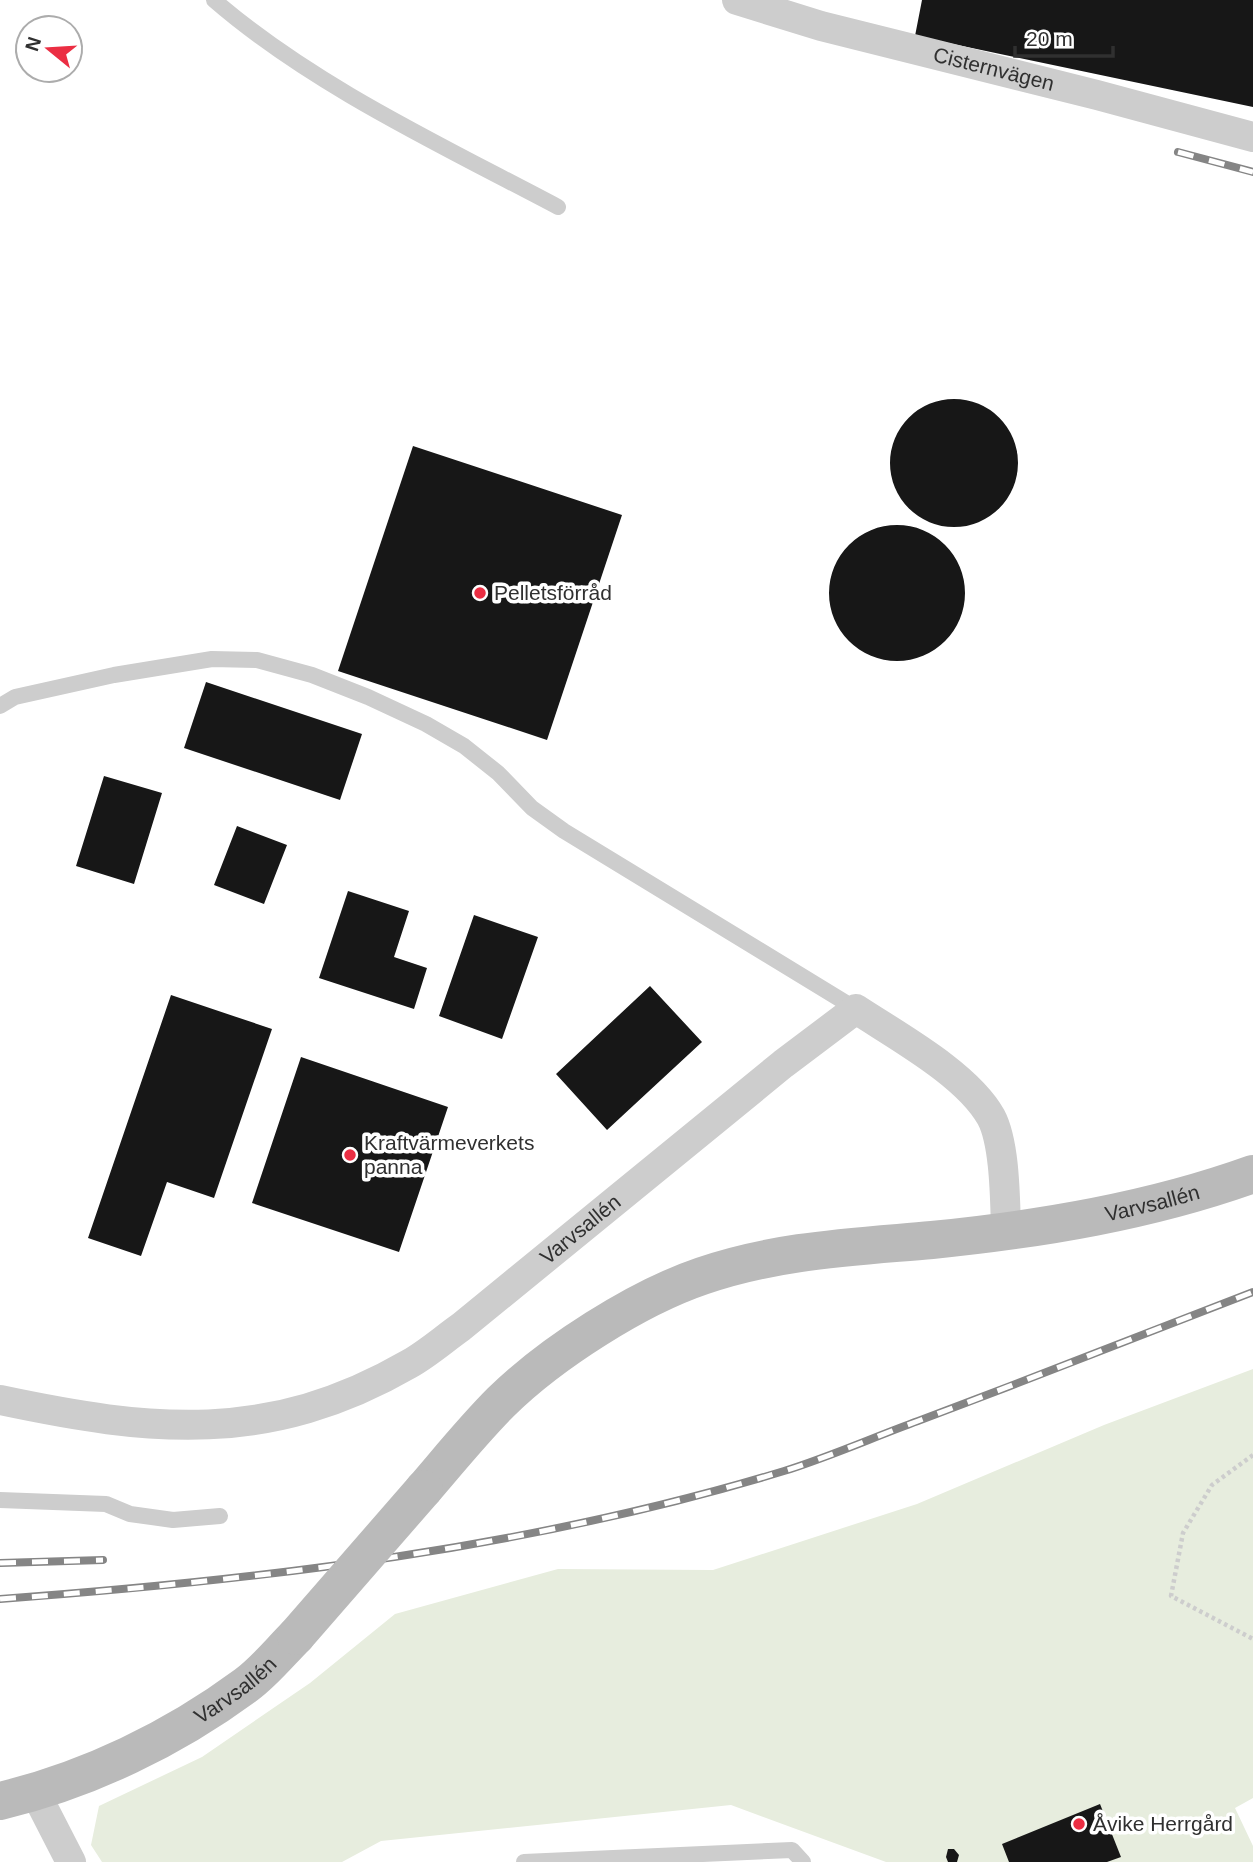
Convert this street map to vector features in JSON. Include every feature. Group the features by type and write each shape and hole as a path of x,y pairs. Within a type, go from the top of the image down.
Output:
{"street":[{"name":"Cisternvägen","path":"737,0 821,26 1097,94 1253,137"},
{"path":"856,1009 931,1059 965,1086 991,1118 1003,1161 1006,1229"},
{"name":"Varvsallén","path":"0,1400 122,1423 183,1427 248,1423 307,1409 360,1389 410,1364 461,1327 783,1064 856,1009"},
{"name":"Varvsallén","path":"17,1796 72,1780 116,1761 179,1728 248,1684 296,1636 502,1401 595,1330 653,1298 689,1281 757,1260 824,1248 934,1239 1091,1217 1158,1203 1253,1174"},
{"path":"17,1796 71,1862"}],"lane":[{"path":"214,0 240,23 342,90 558,206"},
{"path":"0,706 15,697 60,685 212,659 257,660 312,675 403,713 464,746 498,774 532,808 564,831 856,1009"},
{"path":"0,1500 106,1504 130,1514 173,1520 220,1516"},
{"path":"524,1862 792,1850 803,1862"}],"path":[{"path":"1253,1455 1212,1485 1182,1533 1171,1596 1253,1639"}],"green space":[{"path":"1253,1369 1253,1798 1235,1808 1253,1846 1253,1862 886,1862 731,1805 381,1841 342,1862 102,1862 91,1845 99,1806 202,1757 310,1683 395,1614 558,1569 713,1570 917,1504 1104,1425"}],"building":[{"path":"922,0 1253,0 1253,107 915,36"},
{"path":"954,399 978,404 999,418 1013,439 1018,463 1013,487 999,508 978,522 954,527 930,522 909,508 895,487 890,463 895,439 909,418 930,404"},
{"name":"Pelletsförråd","path":"413,446 622,515 547,740 338,671"},
{"path":"897,525 923,530 945,545 960,567 965,593 960,619 945,641 923,656 897,661 871,656 849,641 834,619 829,593 834,567 849,545 871,530"},
{"path":"206,682 362,734 340,800 184,748"},
{"path":"104,776 162,793 134,884 76,866"},
{"path":"237,826 287,845 264,904 214,885"},
{"path":"348,891 409,911 394,957 427,968 414,1009 319,978"},
{"path":"474,915 538,937 502,1039 439,1016"},
{"path":"650,986 702,1042 607,1130 556,1074"},
{"path":"171,995 272,1029 214,1198 167,1182 141,1256 88,1238"},
{"name":"Kraftvärmeverkets panna","path":"301,1057 448,1107 399,1252 252,1203"},
{"name":"Åvike Herrgård","path":"1100,1804 1121,1857 1107,1862 1009,1862 1002,1844"},
{"path":"948,1849 954,1849 959,1855 957,1862 948,1862"}],"railway":[{"path":"1178,152 1253,172"},
{"path":"0,1599 198,1582 396,1557 592,1521 688,1498 818,1460 1253,1292"},
{"path":"0,1563 103,1560"}],"place":[{"name":"Pelletsförråd","path":"480,593"},
{"name":"Kraftvärmeverkets panna","path":"350,1155"},
{"name":"Åvike Herrgård","path":"1079,1824"}]}
